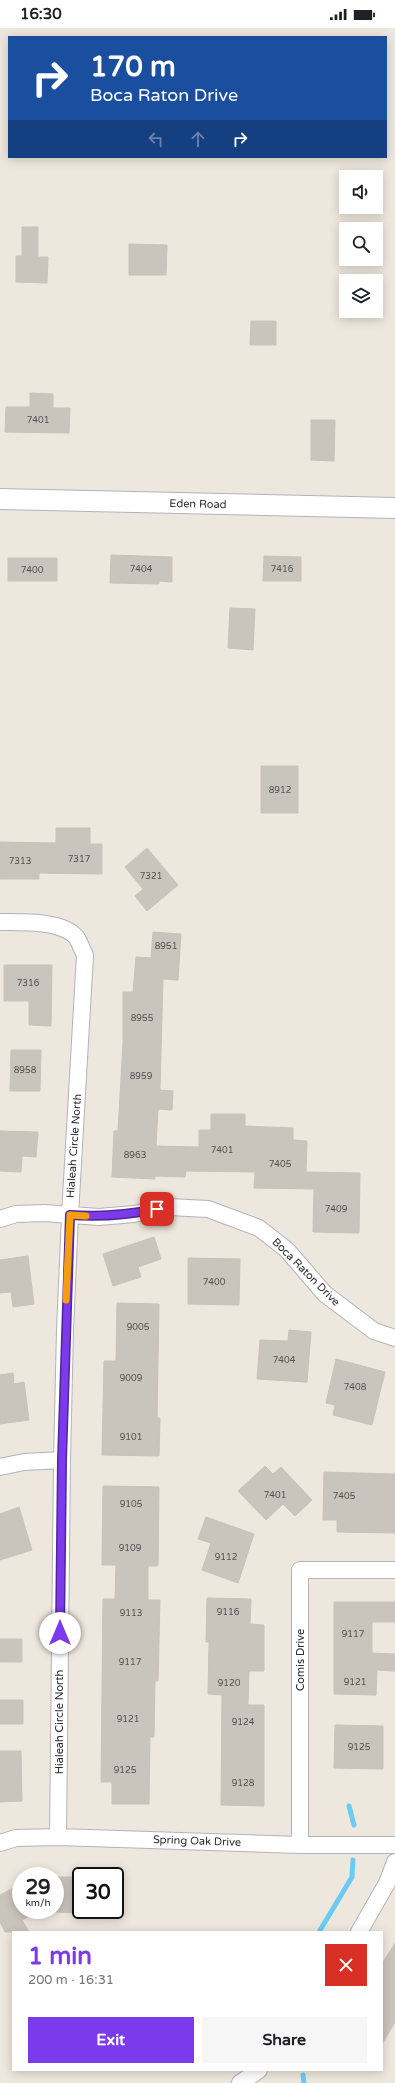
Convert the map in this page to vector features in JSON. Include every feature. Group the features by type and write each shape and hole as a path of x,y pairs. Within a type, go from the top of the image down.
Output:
{"street":[{"name":"Eden Road","path":"0,499 395,508"},
{"name":"Hialeah Circle North","path":"0,922 38,923 61,928 77,937 85,955 70,1215 62,1460 58,1838"},
{"name":"Boca Raton Drive","path":"0,1219 16,1214 44,1213 99,1217 134,1214 169,1207 208,1209 236,1218 259,1228 287,1250 325,1294 349,1314 374,1331 395,1338"},
{"path":"0,1468 24,1462 62,1460"},
{"name":"Comis Drive","path":"300,1845 300,1570 395,1570"},
{"name":"Spring Oak Drive","path":"0,1842 16,1838 58,1838 300,1845 395,1845"},
{"path":"360,1931 387,1883 395,1862"},
{"path":"240,2083 258,2071"}],"building":[{"path":"22,227 38,227 38,257 48,257 47,283 16,282 16,256 22,256"},
{"path":"129,244 167,245 166,275 129,275"},
{"path":"251,321 276,321 276,345 250,345"},
{"path":"30,393 53,394 53,408 70,408 69,433 5,432 6,407 30,407"},
{"path":"311,420 335,420 334,461 311,460"},
{"path":"111,555 172,557 172,582 159,581 159,584 110,583"},
{"path":"264,556 301,557 301,581 263,581"},
{"path":"8,558 57,558 57,581 8,581"},
{"path":"230,608 255,609 253,650 228,648"},
{"path":"261,766 298,766 298,813 261,813"},
{"path":"56,828 90,828 90,844 102,844 102,874 39,873 39,879 0,879 0,842 56,843"},
{"path":"147,848 178,885 147,911 135,896 143,889 125,867"},
{"path":"153,932 181,934 178,980 163,979 160,1090 173,1091 172,1110 158,1109 156,1146 199,1147 199,1130 211,1130 211,1114 245,1114 245,1126 293,1128 293,1140 307,1141 306,1172 360,1173 359,1233 313,1232 314,1189 254,1188 255,1172 186,1171 185,1177 155,1176 155,1179 112,1177 114,1131 118,1131 123,1043 123,992 133,992 136,957 151,958"},
{"path":"4,965 52,965 51,1026 29,1025 29,1001 4,1001"},
{"path":"11,1050 41,1050 40,1091 10,1091"},
{"path":"0,1131 38,1132 36,1157 22,1156 21,1172 0,1171"},
{"path":"154,1237 161,1259 138,1267 141,1277 113,1286 103,1254"},
{"path":"28,1256 34,1304 13,1307 11,1292 0,1293 0,1260"},
{"path":"188,1258 240,1259 239,1305 188,1304"},
{"path":"117,1303 159,1304 157,1418 160,1418 159,1456 102,1455 104,1361 116,1361"},
{"path":"289,1330 311,1332 307,1382 257,1379 260,1340 288,1341"},
{"path":"336,1359 385,1372 372,1425 333,1415 335,1405 326,1403"},
{"path":"13,1373 14,1384 24,1382 29,1420 0,1424 0,1375"},
{"path":"265,1466 273,1474 281,1467 312,1500 295,1516 283,1504 266,1520 238,1491"},
{"path":"324,1472 395,1474 395,1533 337,1532 337,1520 323,1520"},
{"path":"103,1486 159,1487 158,1566 148,1566 148,1600 160,1600 158,1681 155,1681 154,1737 150,1737 149,1804 112,1804 112,1782 101,1782 103,1599 115,1599 116,1565 102,1565"},
{"path":"19,1507 32,1550 0,1560 0,1514"},
{"path":"206,1517 254,1534 238,1583 202,1570 211,1543 198,1539"},
{"path":"207,1598 251,1599 250,1624 264,1625 264,1671 249,1671 248,1705 264,1705 264,1806 221,1805 222,1695 208,1694 209,1642 206,1642"},
{"path":"334,1602 395,1602 395,1622 372,1622 372,1653 395,1654 395,1671 377,1670 376,1695 334,1694"},
{"path":"0,1639 22,1639 22,1662 0,1662"},
{"path":"0,1700 23,1700 23,1724 0,1724"},
{"path":"335,1725 383,1726 383,1769 334,1768"},
{"path":"0,1751 21,1751 22,1801 0,1802"},
{"path":"64,1877 72,1877 72,1913 64,1912"},
{"path":"12,1889 12,1919 24,1919 22,1920 28,1931 5,1932 0,1922 0,1895"},
{"path":"395,1943 395,2022 383,2042 383,1962"}],"waterway":[{"path":"349,1806 354,1825"},
{"path":"320,1931 352,1877 353,1860"},
{"path":"303,2075 304,2083"}],"slow traffic":[{"path":"66,1300 70,1215 86,1216"}],"route":[{"path":"60,1633 65,1330 70,1215 99,1217 134,1214 157,1209"}]}
